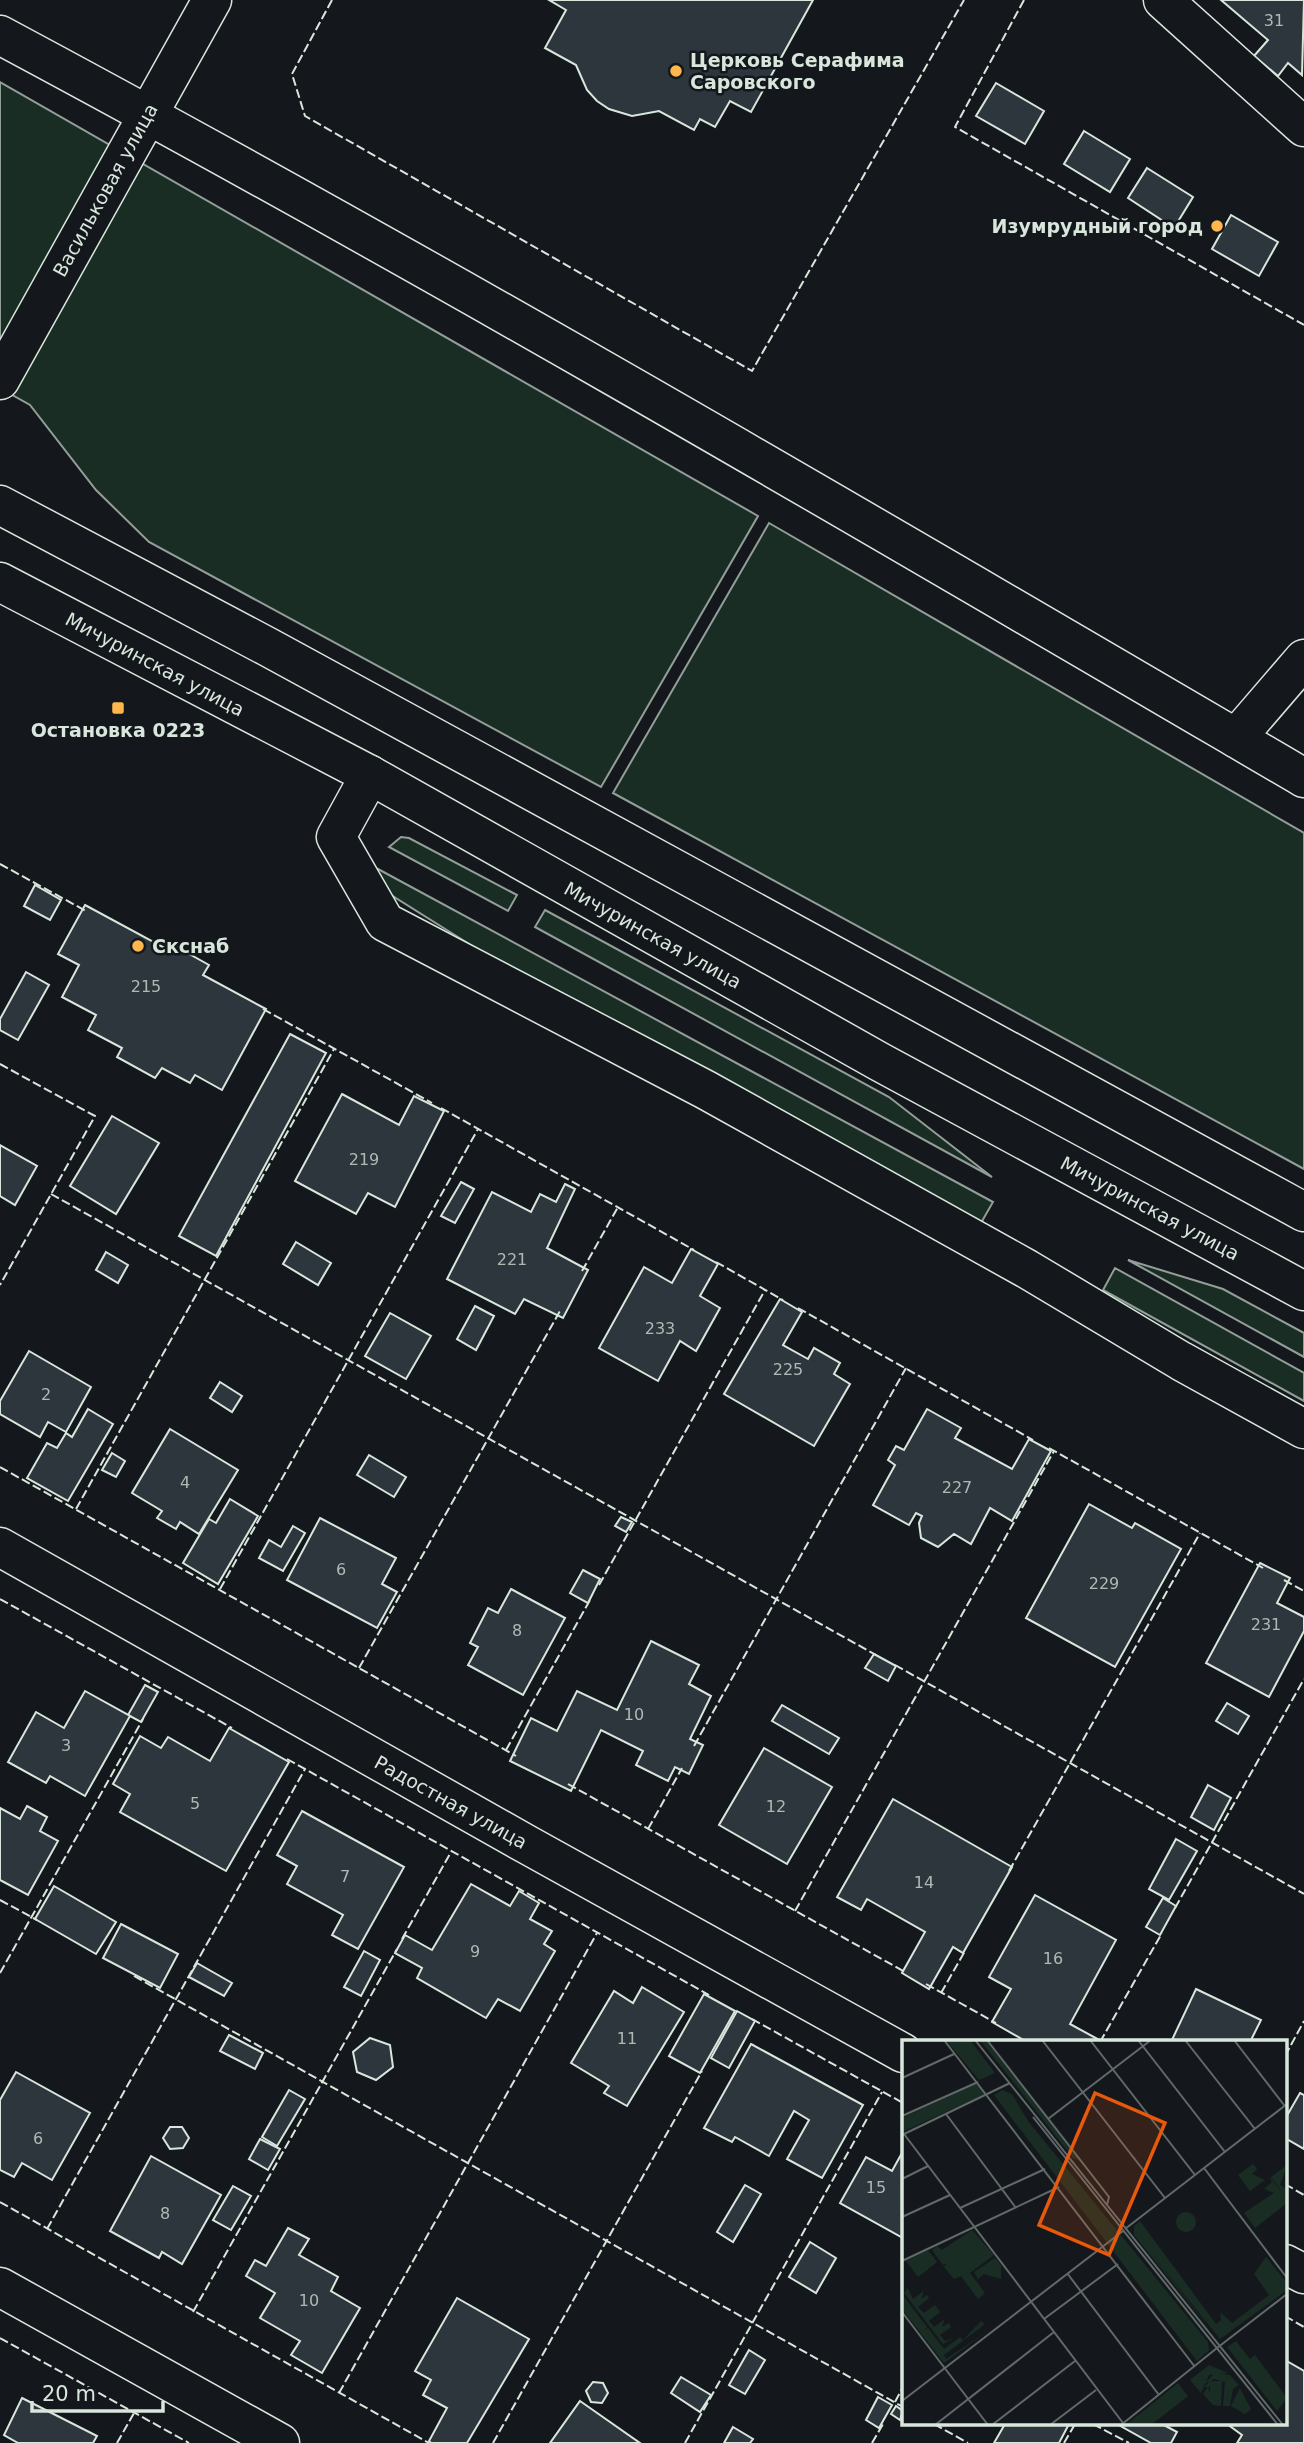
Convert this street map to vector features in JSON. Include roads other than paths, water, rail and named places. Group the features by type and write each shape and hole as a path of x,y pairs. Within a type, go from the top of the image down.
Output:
{"street":[{"name":"Васильковая улица","path":"0,380 212,0"},
{"path":"1163,0 1304,128"},
{"path":"0,35 147,113 787,477 1304,778"},
{"path":"0,505 268,647 729,901 991,1039 1304,1212"},
{"name":"Мичуринская улица","path":"0,582 370,775 868,1055 1304,1291"},
{"path":"1236,738 1304,659"},
{"path":"370,775 336,837 385,922 706,1090 1027,1269 1181,1361 1304,1429"},
{"name":"Радостная улица","path":"0,1547 902,2052"},
{"path":"1286,2265 1304,2274"},
{"path":"0,2287 280,2443"}],"place":[{"name":"Церковь Серафима Саровского","path":"676,71"},
{"name":"Изумрудный город","path":"1217,226"},
{"name":"Остановка 0223","path":"118,708"},
{"name":"Скснаб","path":"138,946"}]}
